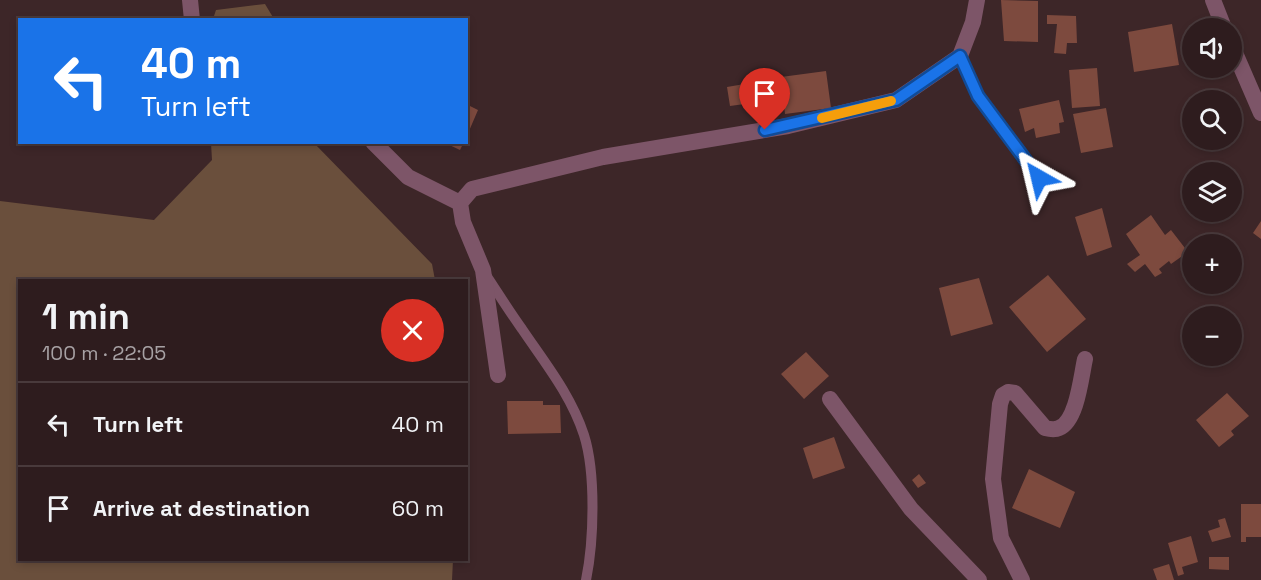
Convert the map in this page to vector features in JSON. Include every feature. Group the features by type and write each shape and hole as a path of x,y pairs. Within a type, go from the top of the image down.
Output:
{"street":[{"path":"190,0 192,18"},
{"path":"460,203 472,189 603,157 788,126 896,100 960,56 973,22 977,0"},
{"path":"1213,0 1220,18"},
{"path":"1242,69 1261,113"},
{"path":"375,144 408,177 460,203"},
{"path":"460,203 466,232 483,270 498,375"},
{"path":"1022,580 1001,538 993,478 1000,404 1008,392 1015,393 1044,428 1057,429 1068,422 1074,408 1085,359"},
{"path":"830,399 911,509 979,580"}],"lane":[{"path":"960,56 978,96 1039,178"},
{"path":"483,270 522,330 556,376 584,436 590,467 592,505 592,550 586,580"}],"shaded area":[{"path":"265,4 273,18 213,18 216,10"},
{"path":"211,144 315,144 432,264 435,279 18,279 18,561 453,561 452,580 0,580 0,201 154,220 212,160"}],"building":[{"path":"1001,0 1038,1 1038,42 1004,41"},
{"path":"1047,15 1076,16 1077,43 1067,43 1066,54 1054,53 1057,24 1047,24"},
{"path":"1172,24 1179,65 1134,72 1128,32"},
{"path":"1097,68 1100,106 1072,108 1069,70"},
{"path":"826,71 831,108 785,114 781,77"},
{"path":"756,82 759,102 730,106 727,87"},
{"path":"1059,100 1064,122 1059,123 1060,133 1036,138 1034,128 1025,132 1019,109"},
{"path":"468,105 478,110 468,133"},
{"path":"1106,108 1113,147 1081,153 1073,114"},
{"path":"447,144 463,144 460,150"},
{"path":"1102,208 1112,247 1087,256 1075,217"},
{"path":"1151,215 1165,235 1171,230 1182,244 1182,256 1171,264 1169,261 1159,269 1162,273 1155,277 1145,264 1135,272 1127,264 1140,255 1126,234"},
{"path":"1261,221 1261,239 1253,233"},
{"path":"1048,275 1086,319 1047,352 1009,307"},
{"path":"979,278 993,324 951,336 939,288"},
{"path":"806,352 829,376 804,399 781,374"},
{"path":"1227,393 1249,416 1231,431 1234,435 1219,447 1196,420"},
{"path":"507,401 543,401 543,405 560,405 561,433 508,434"},
{"path":"834,437 845,468 813,479 803,448"},
{"path":"1029,469 1075,492 1060,528 1012,508"},
{"path":"919,474 926,483 918,488 912,480"},
{"path":"1241,504 1261,504 1261,537 1246,537 1246,542 1241,542"},
{"path":"1225,518 1231,537 1212,542 1208,531 1220,527 1218,520"},
{"path":"1191,536 1198,562 1182,567 1184,574 1178,576 1168,543"},
{"path":"1209,557 1229,557 1229,570 1209,569"},
{"path":"1169,564 1174,580 1157,580 1153,569"}],"slow traffic":[{"path":"822,118 891,101"}],"route":[{"path":"765,130 896,100 960,56 978,96 1039,178"}]}
